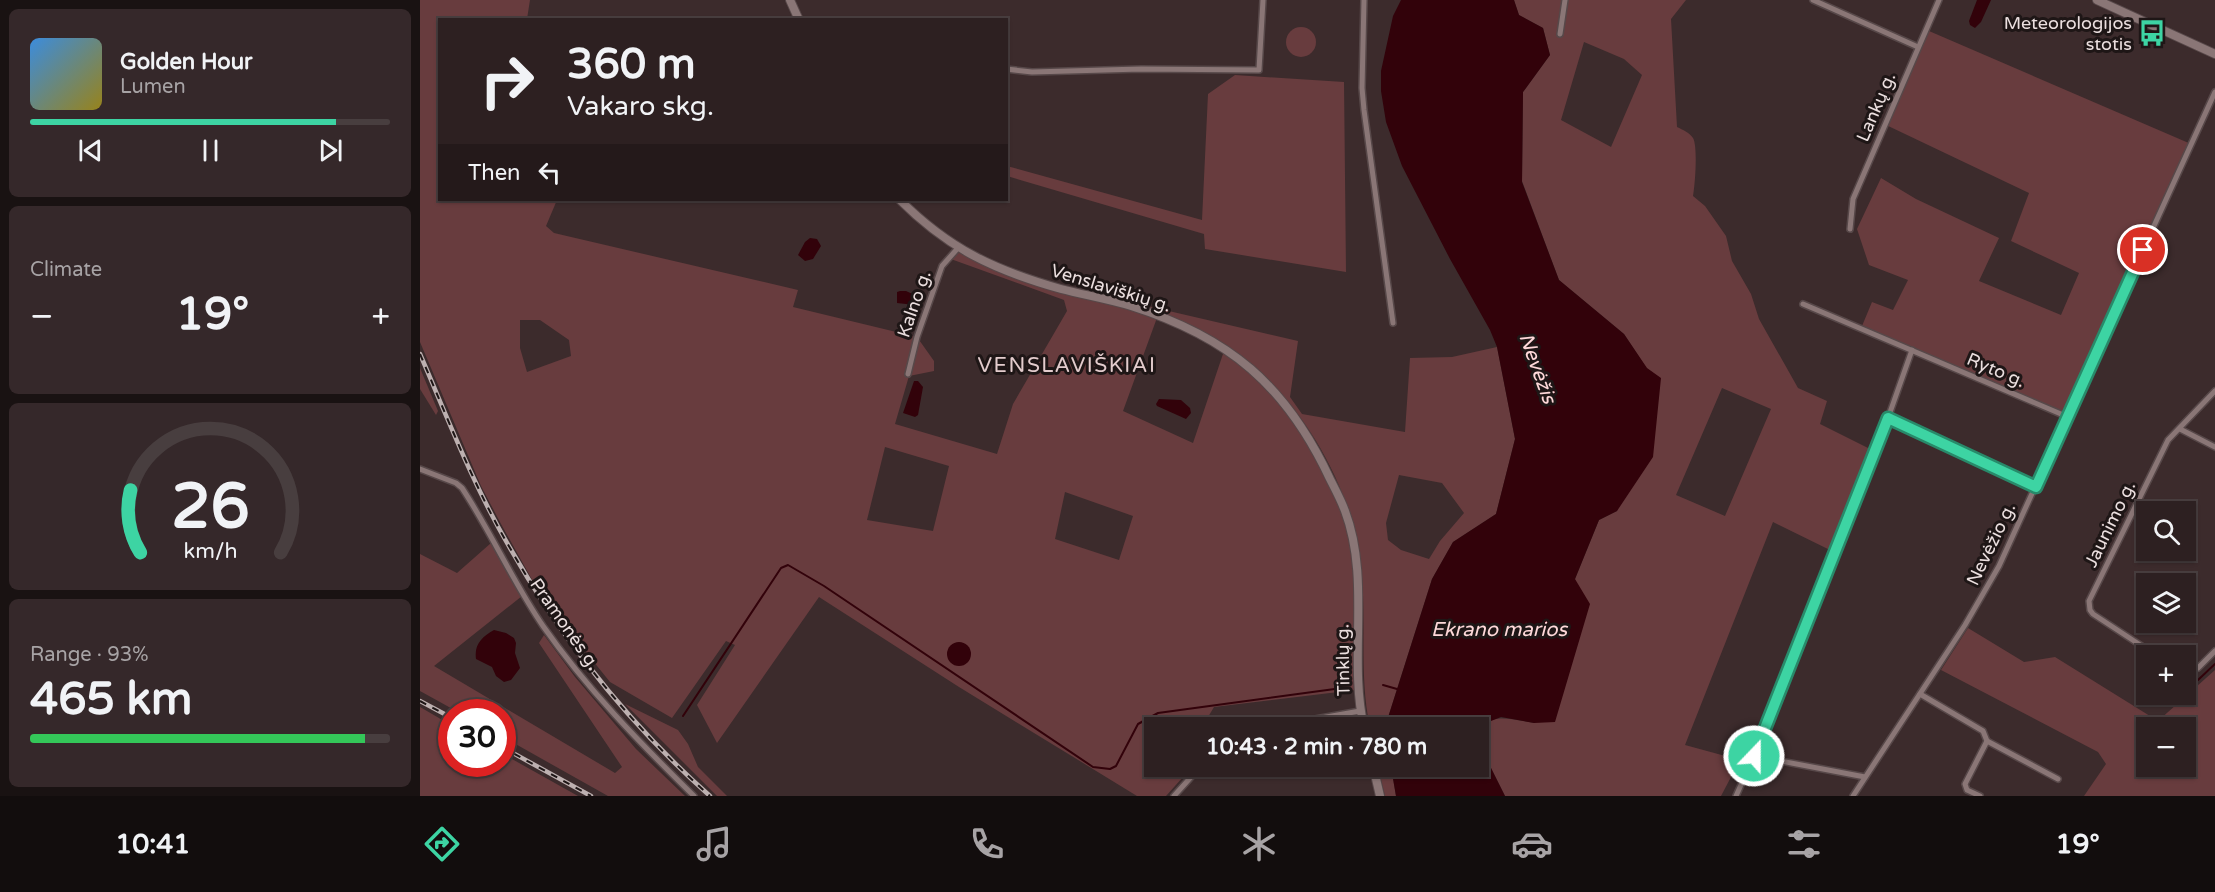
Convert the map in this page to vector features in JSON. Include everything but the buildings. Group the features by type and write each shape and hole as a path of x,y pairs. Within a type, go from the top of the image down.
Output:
{"main road":[{"path":"790,0 798,18"},
{"path":"2097,0 2215,54"},
{"name":"Venslaviškių g.","path":"901,201 958,248 987,263 1060,288 1129,306 1171,320 1216,343 1253,369 1287,406 1308,436 1345,512 1356,557 1357,591"},
{"name":"Tinklų g.","path":"1357,591 1358,684 1361,717"},
{"path":"1376,777 1380,796"}],"street":[{"path":"1008,69 1032,72 1141,69 1259,70 1263,0"},
{"path":"1364,0 1362,88 1393,323"},
{"path":"1560,34 1565,0"},
{"path":"1813,0 1918,47"},
{"name":"Lankų g.","path":"1850,229 1853,199 1939,0"},
{"name":"Nevėžio g.","path":"1853,796 1989,585 2036,487 2215,92"},
{"name":"Kalno g.","path":"908,374 917,337 942,266 958,248"},
{"name":"Ryto g.","path":"1803,304 2068,417"},
{"path":"1736,796 1888,418 1912,350"},
{"name":"Jaunimo g.","path":"2140,645 2093,614 2089,605 2091,597 2166,444 2215,392"},
{"path":"1888,418 2036,487"},
{"path":"2180,429 2215,447"},
{"name":"Pramonės g.","path":"420,469 456,483 462,488 542,624 566,656 630,733 694,796"},
{"path":"2196,668 2215,651"},
{"path":"1920,694 1983,731 1987,741 2058,778"},
{"path":"1326,717 1360,711"},
{"path":"1980,796 1967,790 1965,784 1987,741"},
{"path":"1754,756 1865,777"},
{"path":"1174,796 1191,777"}],"shaded area":[{"path":"420,0 530,0 527,18 438,18 438,201 557,201 546,226 554,233 798,290 793,307 917,337 934,361 934,371 909,376 895,424 997,454 1013,404 1067,311 1064,300 948,258 958,248 987,263 1158,315 1123,411 1193,443 1225,348 1287,406 1345,511 1357,591 1355,690 1214,707 1208,717 1144,717 1144,777 1183,777 1166,796 1137,796 959,687 819,597 717,743 697,705 735,645 726,641 672,718 610,682 535,585 481,486 420,342","holes":["520,320 540,320 569,340 571,356 527,372 520,348","885,447 949,466 933,531 867,520","1065,492 1133,516 1119,560 1055,539"]},
{"path":"1514,0 1686,0 1671,19 1677,127 1686,131 1695,143 1693,196 1705,206 1726,236 1732,261 1751,294 1759,319 1798,388 1827,401 1820,424 1872,450 1832,551 1773,522 1685,745 1740,760 1721,796 1505,796 1489,764 1489,721 1506,718 1534,723 1575,579 1599,520 1617,511 1647,369 1624,334 1559,280 1522,181 1523,92 1550,55 1543,28 1519,15","holes":["1584,42 1624,59 1642,75 1611,147 1561,120","1722,388 1771,409 1725,516 1676,495"]},
{"path":"1301,27 1312,31 1316,42 1312,53 1301,57 1290,53 1286,42 1290,31"},
{"path":"1929,31 2191,144 2105,335 2101,336 2079,387 2064,413 1862,326 1872,302 1893,310 1908,280 1869,265 1857,229 1881,178 1916,199 1999,238 1979,281 2061,315 2079,273 2011,241 2029,193 1884,124"},
{"path":"1235,75 1344,82 1346,272 1205,249 1204,234 1008,176 1008,166 1202,220 1208,94"},
{"path":"1143,305 1298,341 1290,397 1302,414 1405,432 1410,358 1452,357 1497,347 1515,439 1496,514 1453,542 1432,579 1388,717 1368,717 1364,685 1360,559 1346,502 1334,474 1302,420 1262,374 1229,347 1181,321","holes":["1399,475 1442,483 1464,513 1440,541 1429,559 1401,550 1388,540 1386,523"]},
{"path":"420,368 438,411 436,415 420,389"},
{"path":"491,543 522,596 434,666 490,699 438,699 438,701 420,691 420,554 457,573"},
{"path":"1968,628 2024,662 2055,657 2152,717 2136,717 2136,777 2196,777 2196,717 2162,717 2176,705 2196,705 2196,687 2215,670 2215,796 2084,796 2106,764 2098,752 1941,670"},
{"path":"544,635 575,677 636,749 685,796 608,796 516,744 516,714 615,773 622,767 539,643"},
{"path":"625,704 678,730 688,744 698,767 727,796 717,796"},
{"path":"420,707 438,717 438,777 516,777 516,761 578,796 420,796"},
{"path":"1380,777 1393,777 1396,796 1385,796"}],"water":[{"name":"Ekrano marios","path":"1401,0 1514,0 1519,15 1543,28 1550,55 1523,92 1522,182 1559,280 1624,334 1647,368 1661,378 1653,457 1617,511 1599,520 1575,579 1590,604 1555,722 1534,723 1501,717 1489,722 1489,717 1388,717 1432,579 1453,542 1496,514 1515,439 1497,347 1402,166 1386,122 1381,91 1381,71 1393,16"},
{"path":"1977,0 1991,0 1981,22 1975,28 1970,25 1969,21"},
{"path":"810,238 817,239 821,246 813,259 805,261 798,255"},
{"path":"897,292 917,296 915,305 897,303"},
{"path":"914,381 918,381 923,387 918,415 915,417 903,413"},
{"path":"1159,399 1181,400 1190,408 1191,413 1186,419 1157,406"},
{"path":"494,630 506,633 514,638 516,643 515,653 520,668 511,680 504,682 496,676 492,667 476,659 476,649 480,642"},
{"path":"959,642 964,643 970,649 970,659 964,665 959,666 954,665 948,659 947,654 948,649 954,643"},
{"path":"1489,764 1505,796 1396,796 1393,777 1489,777"}],"waterway":[{"path":"683,716 781,568 788,565 824,586 1093,767 1110,769 1116,766 1138,724 1158,713 1342,688"},
{"path":"2198,680 2215,664"},
{"path":"1383,685 1397,689"}],"railway":[{"path":"420,354 462,452 497,525 552,616 575,649 626,711 652,740 710,796"},
{"path":"420,701 438,711"},
{"path":"516,755 591,796"}],"place":[{"name":"Meteorologijos stotis","path":"2152,33"}],"district":[{"name":"VENSLAVIŠKIAI","path":"1067,365"}],"route":[{"path":"1754,756 1888,418 2036,487 2143,250"}],"water label":[{"name":"Nevėžis","path":"1538,368"}]}
